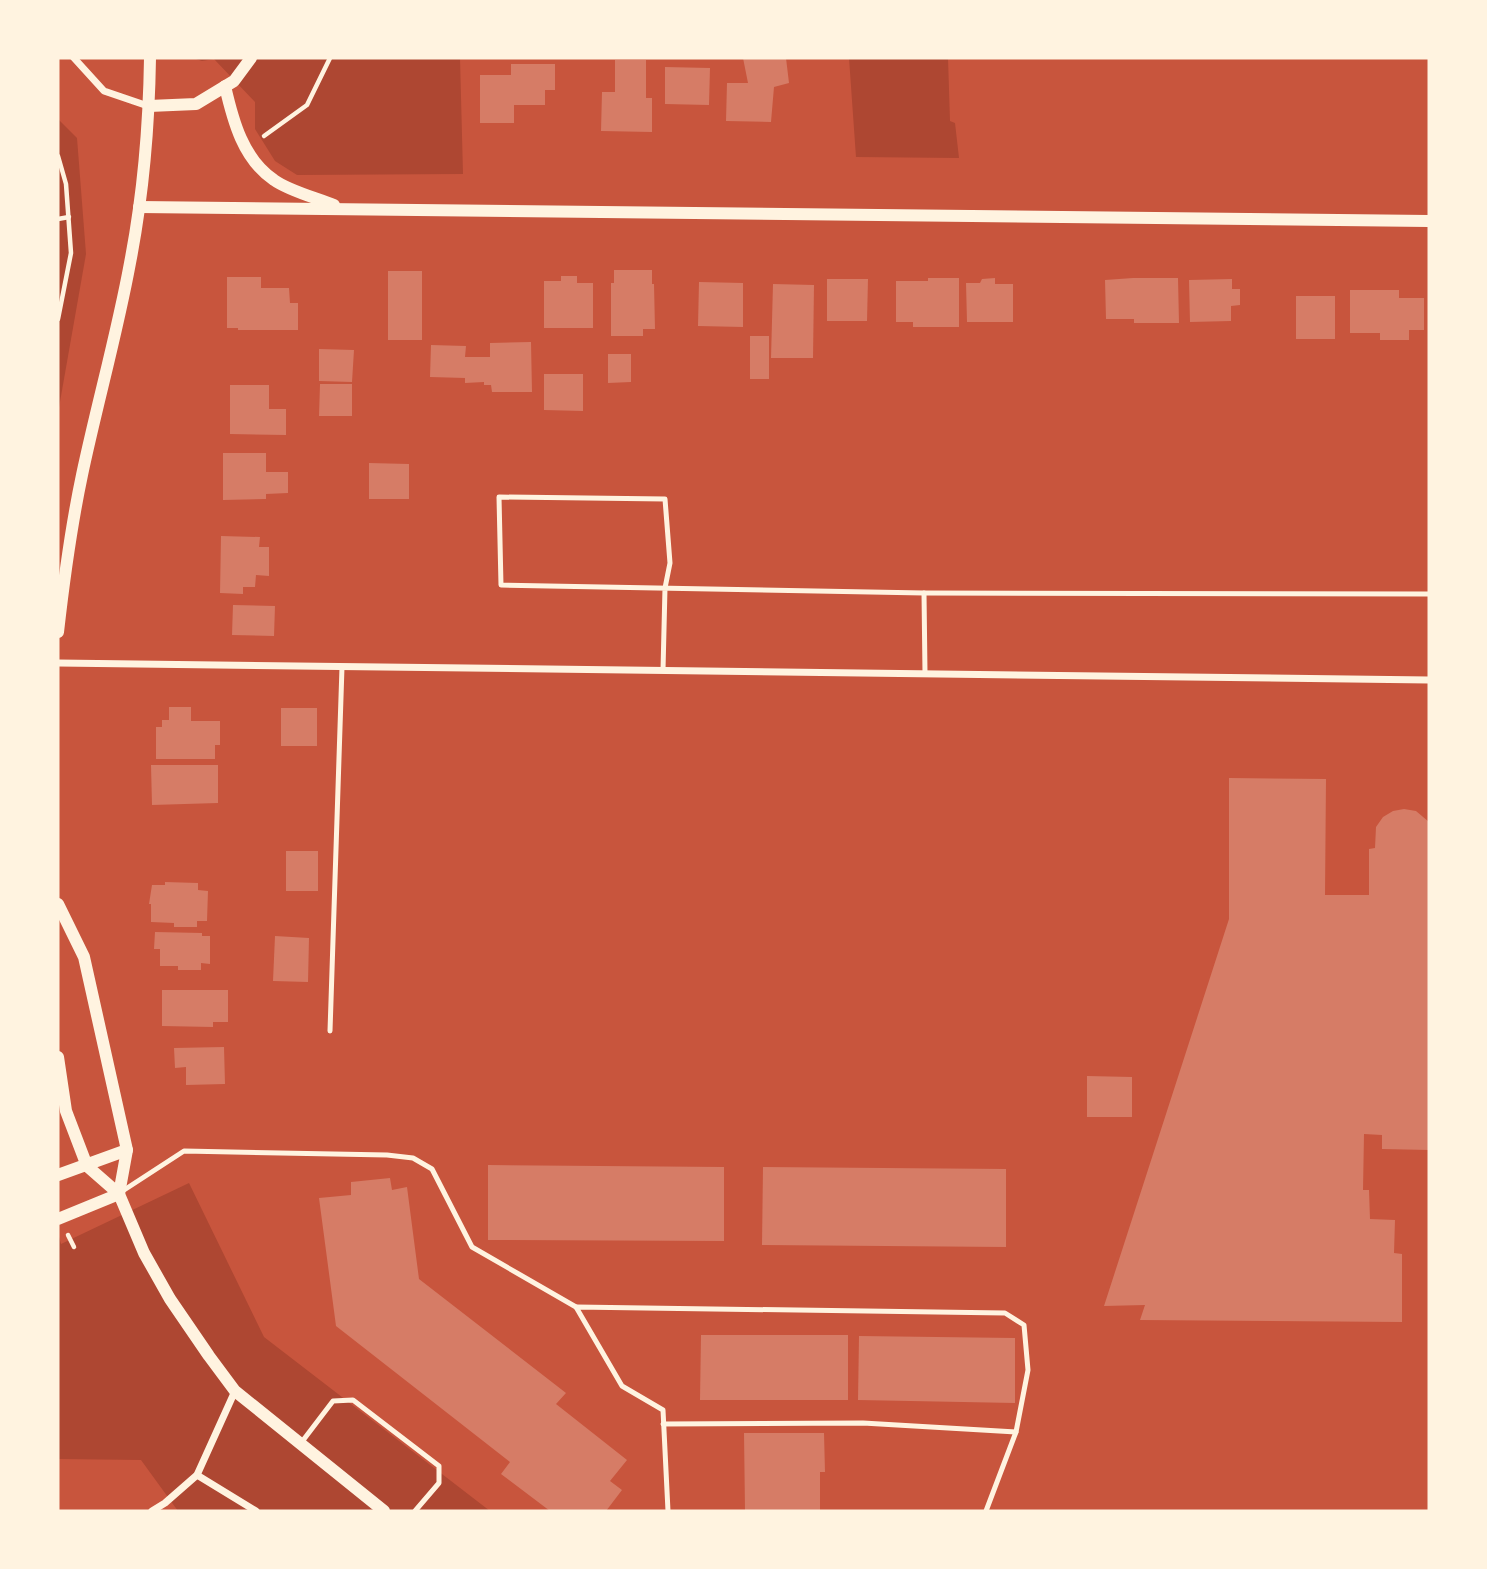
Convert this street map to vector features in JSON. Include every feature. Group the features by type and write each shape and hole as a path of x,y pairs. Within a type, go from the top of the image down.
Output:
{"street":[{"path":"74,58 104,91 149,106 196,104 234,81 251,58"},
{"path":"58,632 69,545 82,475 123,296 139,206 149,106 150,58"},
{"path":"225,86 245,149 258,164 275,181 341,208"},
{"path":"139,206 1429,221"},
{"path":"58,663 1429,680"},
{"path":"58,904 84,957 127,1150 119,1194"},
{"path":"58,1057 66,1111 87,1166 119,1194 144,1253 170,1299 235,1391 384,1511"},
{"path":"58,1068 59,1062"},
{"path":"58,1175 127,1150"},
{"path":"58,1219 119,1194"},
{"path":"152,1511 197,1475 235,1391"},
{"path":"197,1475 256,1511"}],"lane":[{"path":"663,670 665,588 670,562 665,499 499,497 501,585 665,588 924,593 1429,594"},
{"path":"924,593 925,673"},
{"path":"330,1031 342,667"},
{"path":"119,1194 184,1151 387,1155 413,1158 432,1169 472,1247 576,1307 1005,1313 1024,1325 1028,1370 1016,1432 986,1511"},
{"path":"576,1307 622,1387 663,1410 668,1511"},
{"path":"300,1444 333,1401 353,1401 439,1466 439,1483 415,1511"},
{"path":"663,1424 863,1423 1016,1432"}],"path":[{"path":"263,136 307,106 330,58"},
{"path":"58,156 66,184 71,253 58,319"},
{"path":"58,219 69,217"}],"shaded area":[{"path":"193,58 460,58 463,174 297,175 275,161 255,129 255,102 214,59 202,61"},
{"path":"849,58 948,58 950,121 955,123 959,158 856,157"},
{"path":"58,119 77,138 86,254 58,413"},
{"path":"189,1183 264,1337 490,1511 178,1511 141,1460 58,1459 58,1233 61,1244"}],"building":[{"path":"743,58 786,58 789,83 774,87 771,122 726,121 727,83 748,83"},
{"path":"615,60 646,60 646,98 652,98 652,132 601,131 602,92 615,92"},
{"path":"511,64 555,64 555,90 545,90 545,105 514,105 514,123 480,123 480,75 511,75"},
{"path":"665,67 710,68 709,105 665,104"},
{"path":"614,270 652,270 655,329 643,329 643,336 611,336 611,283 614,283"},
{"path":"388,271 422,271 422,340 388,340"},
{"path":"561,276 577,276 577,283 593,283 593,328 544,328 544,281 561,281"},
{"path":"227,277 261,277 261,288 289,288 290,303 298,303 298,330 227,328"},
{"path":"928,278 959,278 959,327 913,327 913,322 896,322 896,281 928,281"},
{"path":"995,278 995,284 1013,284 1013,322 967,322 966,283 980,283 982,279"},
{"path":"1178,278 1179,323 1134,323 1134,319 1106,319 1105,280"},
{"path":"827,279 868,279 867,321 827,321"},
{"path":"1232,279 1232,289 1240,289 1240,305 1231,306 1231,321 1190,322 1189,280"},
{"path":"699,282 743,283 743,327 698,326"},
{"path":"773,284 814,285 813,358 771,358"},
{"path":"1350,290 1399,290 1399,298 1424,298 1424,330 1409,330 1409,340 1380,340 1380,333 1350,333"},
{"path":"1296,296 1335,296 1335,339 1296,339"},
{"path":"750,336 769,336 769,379 750,379"},
{"path":"531,342 532,392 492,392 491,385 484,385 484,382 465,383 465,378 430,377 431,345 466,346 465,357 490,357 490,343"},
{"path":"319,349 354,350 352,382 319,381"},
{"path":"608,354 631,354 631,382 608,383"},
{"path":"544,374 583,374 583,411 544,410"},
{"path":"320,384 352,384 352,416 319,416"},
{"path":"230,385 269,385 269,409 286,409 286,435 230,434"},
{"path":"223,453 266,453 266,472 288,472 288,493 266,494 266,499 223,500"},
{"path":"369,463 409,464 409,499 369,499"},
{"path":"221,536 260,537 259,547 269,547 269,576 256,575 255,587 243,587 243,594 220,593"},
{"path":"233,605 275,606 274,636 232,635"},
{"path":"169,707 191,707 191,721 220,721 220,745 215,745 215,759 156,759 156,727 162,727 162,720 169,720"},
{"path":"281,708 317,708 317,746 281,746"},
{"path":"151,765 218,765 218,803 152,805"},
{"path":"1229,778 1326,779 1325,895 1369,895 1369,849 1375,848 1376,827 1383,817 1404,809 1416,811 1429,822 1429,1150 1382,1149 1382,1135 1364,1134 1363,1190 1369,1190 1370,1219 1395,1220 1394,1253 1402,1254 1402,1322 1140,1320 1145,1305 1104,1306 1229,919"},
{"path":"286,851 318,851 318,891 286,891"},
{"path":"165,882 198,883 198,890 208,891 207,921 197,921 197,927 174,927 174,923 151,922 149,904 152,885 165,885"},
{"path":"155,932 202,933 202,936 210,936 210,964 201,963 201,970 178,970 178,966 160,966 160,949 154,949"},
{"path":"275,936 309,938 308,982 273,981"},
{"path":"162,990 228,990 228,1022 213,1022 213,1027 162,1026"},
{"path":"224,1047 225,1084 186,1085 186,1067 175,1068 174,1048"},
{"path":"1087,1076 1132,1077 1132,1117 1087,1117"},
{"path":"488,1165 724,1167 724,1241 488,1240"},
{"path":"763,1167 1006,1169 1006,1247 762,1245"},
{"path":"390,1178 392,1190 407,1187 419,1279 566,1393 556,1404 627,1460 610,1481 622,1490 606,1511 550,1511 501,1474 510,1462 336,1326 319,1198 351,1195 351,1182"},
{"path":"701,1335 848,1335 848,1400 700,1400"},
{"path":"859,1336 1015,1338 1015,1403 858,1400"},
{"path":"744,1433 824,1433 825,1472 820,1472 820,1511 745,1511"}]}
